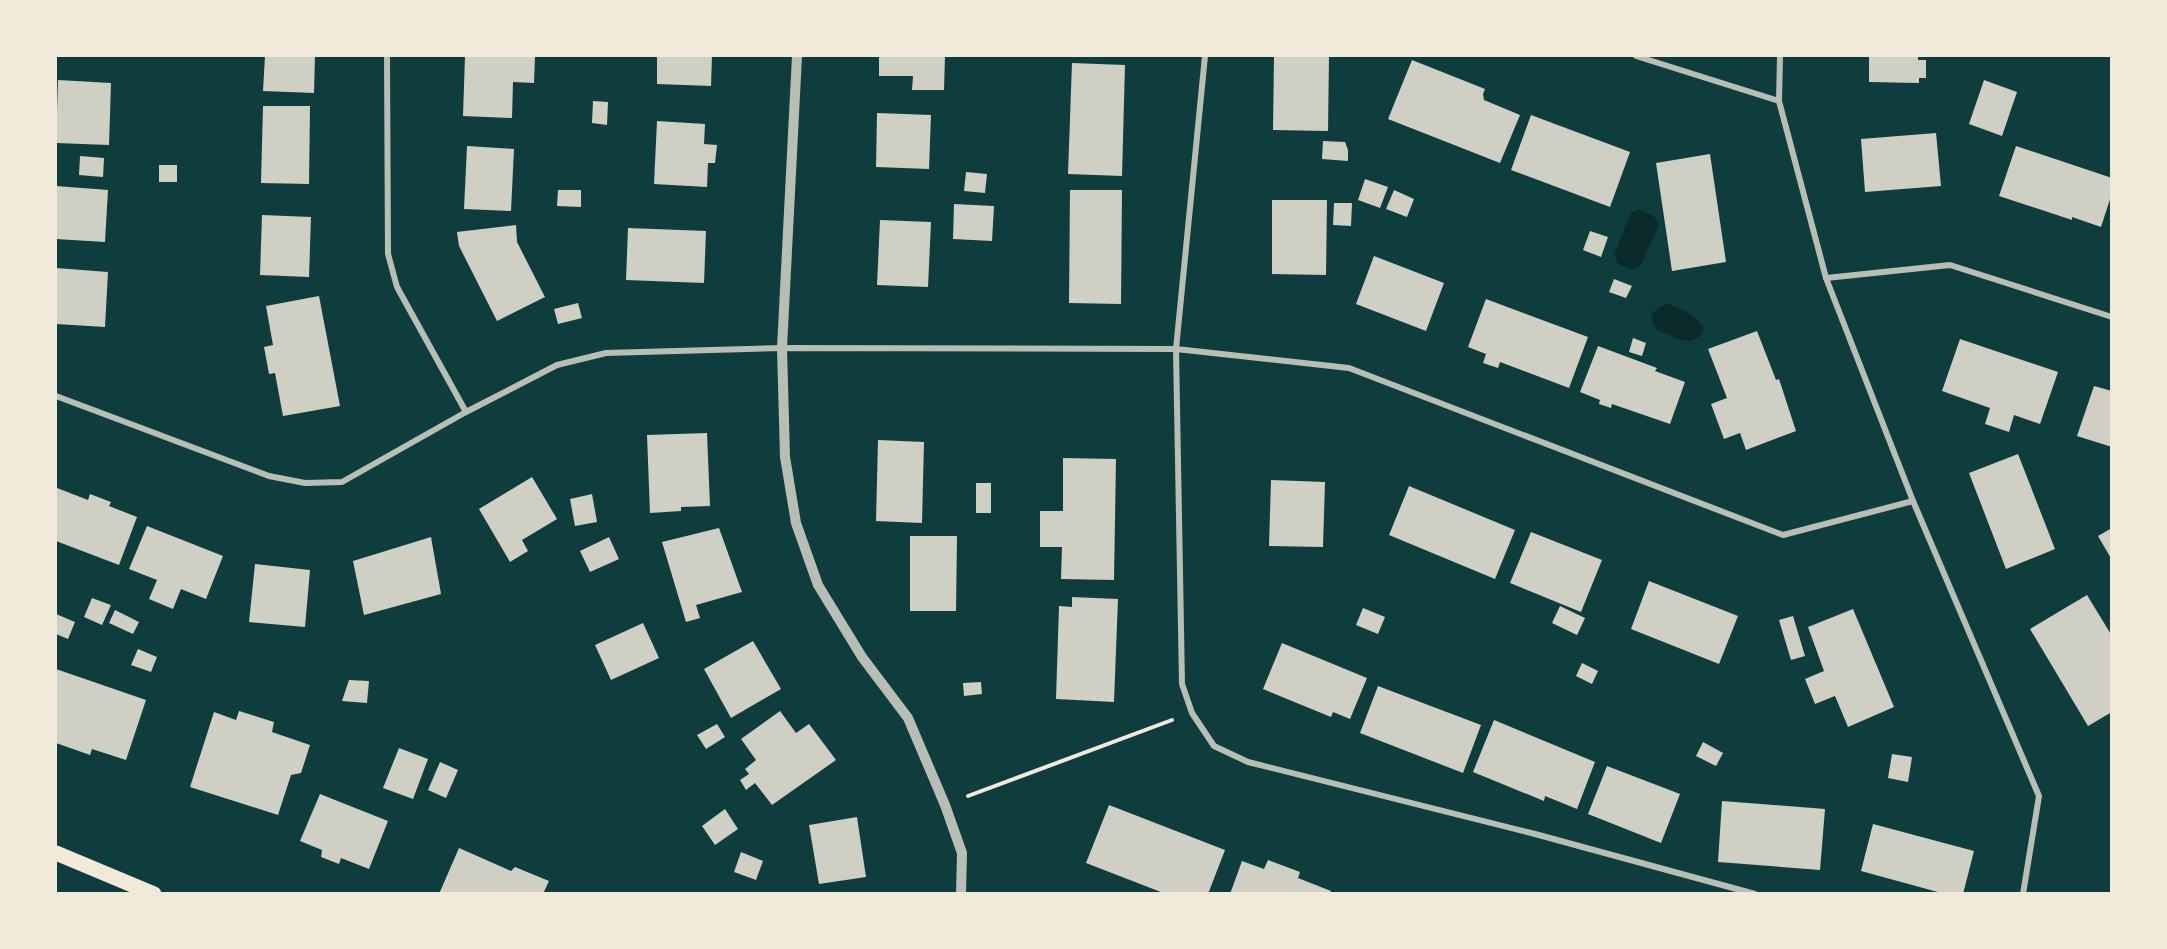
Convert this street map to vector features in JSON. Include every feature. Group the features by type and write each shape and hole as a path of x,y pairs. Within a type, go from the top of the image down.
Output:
{"main road":[{"path":"56,853 154,894"}],"street":[{"path":"387,56 388,254 397,287 466,412"},
{"path":"797,56 783,348 785,457 796,523 818,585 861,657 908,718 945,805 962,853 961,894"},
{"path":"1205,56 1176,349 1182,684 1192,713 1214,746 1248,762 1524,831 1755,894"},
{"path":"1636,56 1779,101"},
{"path":"1780,56 1779,101 1826,278 1913,501 2039,796 2023,894"},
{"path":"1826,278 1950,266 2112,317"},
{"path":"56,396 269,476 304,483 342,482 466,412 557,365 606,353 783,348 1176,349 1349,368 1783,535 1913,501"}],"path":[{"path":"981,791 1192,713"}],"water":[{"path":"1639,209 1654,216 1659,225 1641,265 1632,269 1618,264 1614,254 1631,213"},
{"path":"1669,304 1698,320 1704,329 1701,335 1688,341 1678,339 1656,328 1652,318 1654,311"}],"building":[{"path":"265,56 315,56 314,93 263,91"},
{"path":"465,56 535,56 534,83 513,82 512,118 463,116"},
{"path":"657,56 712,56 711,86 657,84"},
{"path":"879,56 945,56 944,90 912,90 913,76 879,76"},
{"path":"1274,56 1329,56 1328,131 1273,130"},
{"path":"1869,56 1918,56 1918,60 1926,60 1926,78 1919,78 1919,83 1869,82"},
{"path":"1412,60 1485,89 1484,100 1520,115 1500,163 1388,119"},
{"path":"1072,63 1125,65 1122,176 1068,174"},
{"path":"58,80 111,83 109,145 56,143"},
{"path":"1984,80 2017,92 2002,136 1969,124"},
{"path":"593,101 608,102 607,125 592,123"},
{"path":"263,106 310,106 309,184 261,183"},
{"path":"877,113 931,115 929,169 876,167"},
{"path":"1531,115 1630,152 1610,207 1511,170"},
{"path":"657,121 705,124 704,144 717,145 715,163 708,163 707,187 654,184"},
{"path":"1936,133 1941,186 1865,192 1861,139"},
{"path":"1323,141 1345,142 1348,161 1322,159"},
{"path":"467,146 514,149 511,211 464,209"},
{"path":"2016,146 2112,178 2112,193 2101,227 1999,196"},
{"path":"1710,154 1726,262 1672,271 1656,163"},
{"path":"80,156 104,158 103,177 79,175"},
{"path":"159,165 177,165 177,182 159,182"},
{"path":"966,172 987,174 985,193 964,191"},
{"path":"1365,179 1388,187 1380,208 1358,200"},
{"path":"56,186 108,190 105,242 56,239"},
{"path":"558,190 581,190 581,207 557,206"},
{"path":"1070,190 1122,190 1121,304 1069,303"},
{"path":"1394,190 1414,199 1407,217 1386,209"},
{"path":"1272,200 1327,200 1326,275 1272,274"},
{"path":"1334,203 1352,203 1351,226 1333,225"},
{"path":"954,204 994,206 992,241 953,239"},
{"path":"262,215 311,217 309,277 260,275"},
{"path":"880,220 931,222 928,287 877,285"},
{"path":"516,225 517,242 545,297 497,321 459,246 457,232"},
{"path":"628,228 706,231 704,283 626,280"},
{"path":"1590,231 1608,237 1601,257 1583,250"},
{"path":"1374,256 1444,283 1426,331 1356,304"},
{"path":"56,268 108,272 105,327 56,324"},
{"path":"1614,279 1632,286 1626,298 1609,292"},
{"path":"319,296 340,406 283,416 275,373 269,374 264,347 273,345 266,306"},
{"path":"1486,299 1588,337 1569,388 1500,362 1498,368 1483,363 1486,354 1468,347"},
{"path":"578,303 582,318 558,324 554,309"},
{"path":"1757,331 1776,380 1779,379 1796,431 1746,450 1740,433 1724,439 1711,404 1727,398 1708,349"},
{"path":"1633,338 1646,343 1642,356 1629,352"},
{"path":"1960,339 2058,372 2040,424 2014,415 2009,432 1985,424 1990,408 1942,391"},
{"path":"1598,346 1657,368 1655,371 1685,382 1670,424 1612,404 1611,408 1599,404 1600,400 1580,392"},
{"path":"2094,386 2112,391 2112,447 2077,436"},
{"path":"707,433 710,506 681,507 681,511 650,513 647,435"},
{"path":"878,440 924,442 922,523 876,521"},
{"path":"2018,454 2055,549 2006,569 1969,473"},
{"path":"1063,458 1116,459 1114,580 1061,579 1062,547 1040,547 1040,511 1063,511"},
{"path":"532,477 557,519 522,540 528,551 510,562 479,509"},
{"path":"1271,480 1325,482 1323,547 1269,546"},
{"path":"976,483 991,483 991,513 976,513"},
{"path":"1409,486 1515,530 1495,579 1389,535"},
{"path":"57,488 88,500 90,494 111,502 109,506 137,517 119,565 56,541"},
{"path":"592,494 597,522 575,526 570,499"},
{"path":"147,526 223,556 206,599 181,589 173,609 149,599 157,580 129,569"},
{"path":"719,528 742,592 696,605 700,618 686,622 662,542"},
{"path":"2112,528 2112,560 2098,536"},
{"path":"1531,532 1602,560 1581,612 1510,583"},
{"path":"910,536 957,536 956,611 910,611"},
{"path":"431,537 441,594 364,615 353,561"},
{"path":"609,537 619,559 590,572 580,551"},
{"path":"255,564 310,570 305,627 249,622"},
{"path":"1649,581 1738,616 1719,664 1631,629"},
{"path":"2087,595 2112,636 2112,712 2088,726 2030,629"},
{"path":"1072,597 1118,599 1114,702 1056,699 1059,606 1072,607"},
{"path":"92,598 111,605 102,625 84,617"},
{"path":"1560,606 1585,618 1577,635 1552,623"},
{"path":"1363,608 1385,617 1378,634 1356,625"},
{"path":"1853,609 1894,707 1848,727 1835,696 1815,704 1805,679 1824,671 1808,627"},
{"path":"115,610 139,622 133,634 109,623"},
{"path":"56,614 75,622 68,639 56,634"},
{"path":"1793,616 1805,656 1791,660 1779,620"},
{"path":"643,623 659,658 611,680 595,645"},
{"path":"753,641 781,689 731,718 704,669"},
{"path":"1282,643 1367,678 1350,719 1333,712 1331,717 1263,689"},
{"path":"138,649 157,657 151,672 131,665"},
{"path":"1582,663 1598,671 1592,684 1576,676"},
{"path":"56,669 146,700 126,760 92,749 90,755 56,743"},
{"path":"349,680 369,681 367,703 342,701"},
{"path":"981,682 982,694 964,696 963,683"},
{"path":"1378,686 1481,725 1463,773 1360,733"},
{"path":"239,711 274,722 272,732 310,745 301,773 291,775 278,815 190,787 214,712 236,720"},
{"path":"780,711 796,733 809,724 836,760 772,805 755,783 746,790 740,780 749,774 745,769 756,760 741,739"},
{"path":"1494,720 1595,762 1577,809 1545,796 1544,801 1473,772"},
{"path":"717,724 725,737 706,749 697,735"},
{"path":"1703,742 1723,753 1716,766 1696,756"},
{"path":"399,748 428,759 413,799 383,788"},
{"path":"1892,754 1912,757 1908,782 1888,778"},
{"path":"440,762 458,770 446,798 428,790"},
{"path":"1607,766 1680,794 1661,843 1588,814"},
{"path":"320,794 388,821 369,869 341,858 339,864 321,857 322,850 300,841"},
{"path":"1722,801 1825,809 1820,870 1718,862"},
{"path":"1109,805 1225,850 1208,894 1166,894 1086,863"},
{"path":"725,809 738,829 715,845 702,826"},
{"path":"857,817 866,877 819,884 809,825"},
{"path":"1873,824 1974,851 1963,894 1945,894 1861,871"},
{"path":"459,848 511,871 515,867 549,881 543,894 439,894"},
{"path":"741,852 763,861 756,880 734,872"},
{"path":"1268,860 1300,872 1298,878 1331,891 1330,894 1230,894 1242,861 1264,869"}]}
